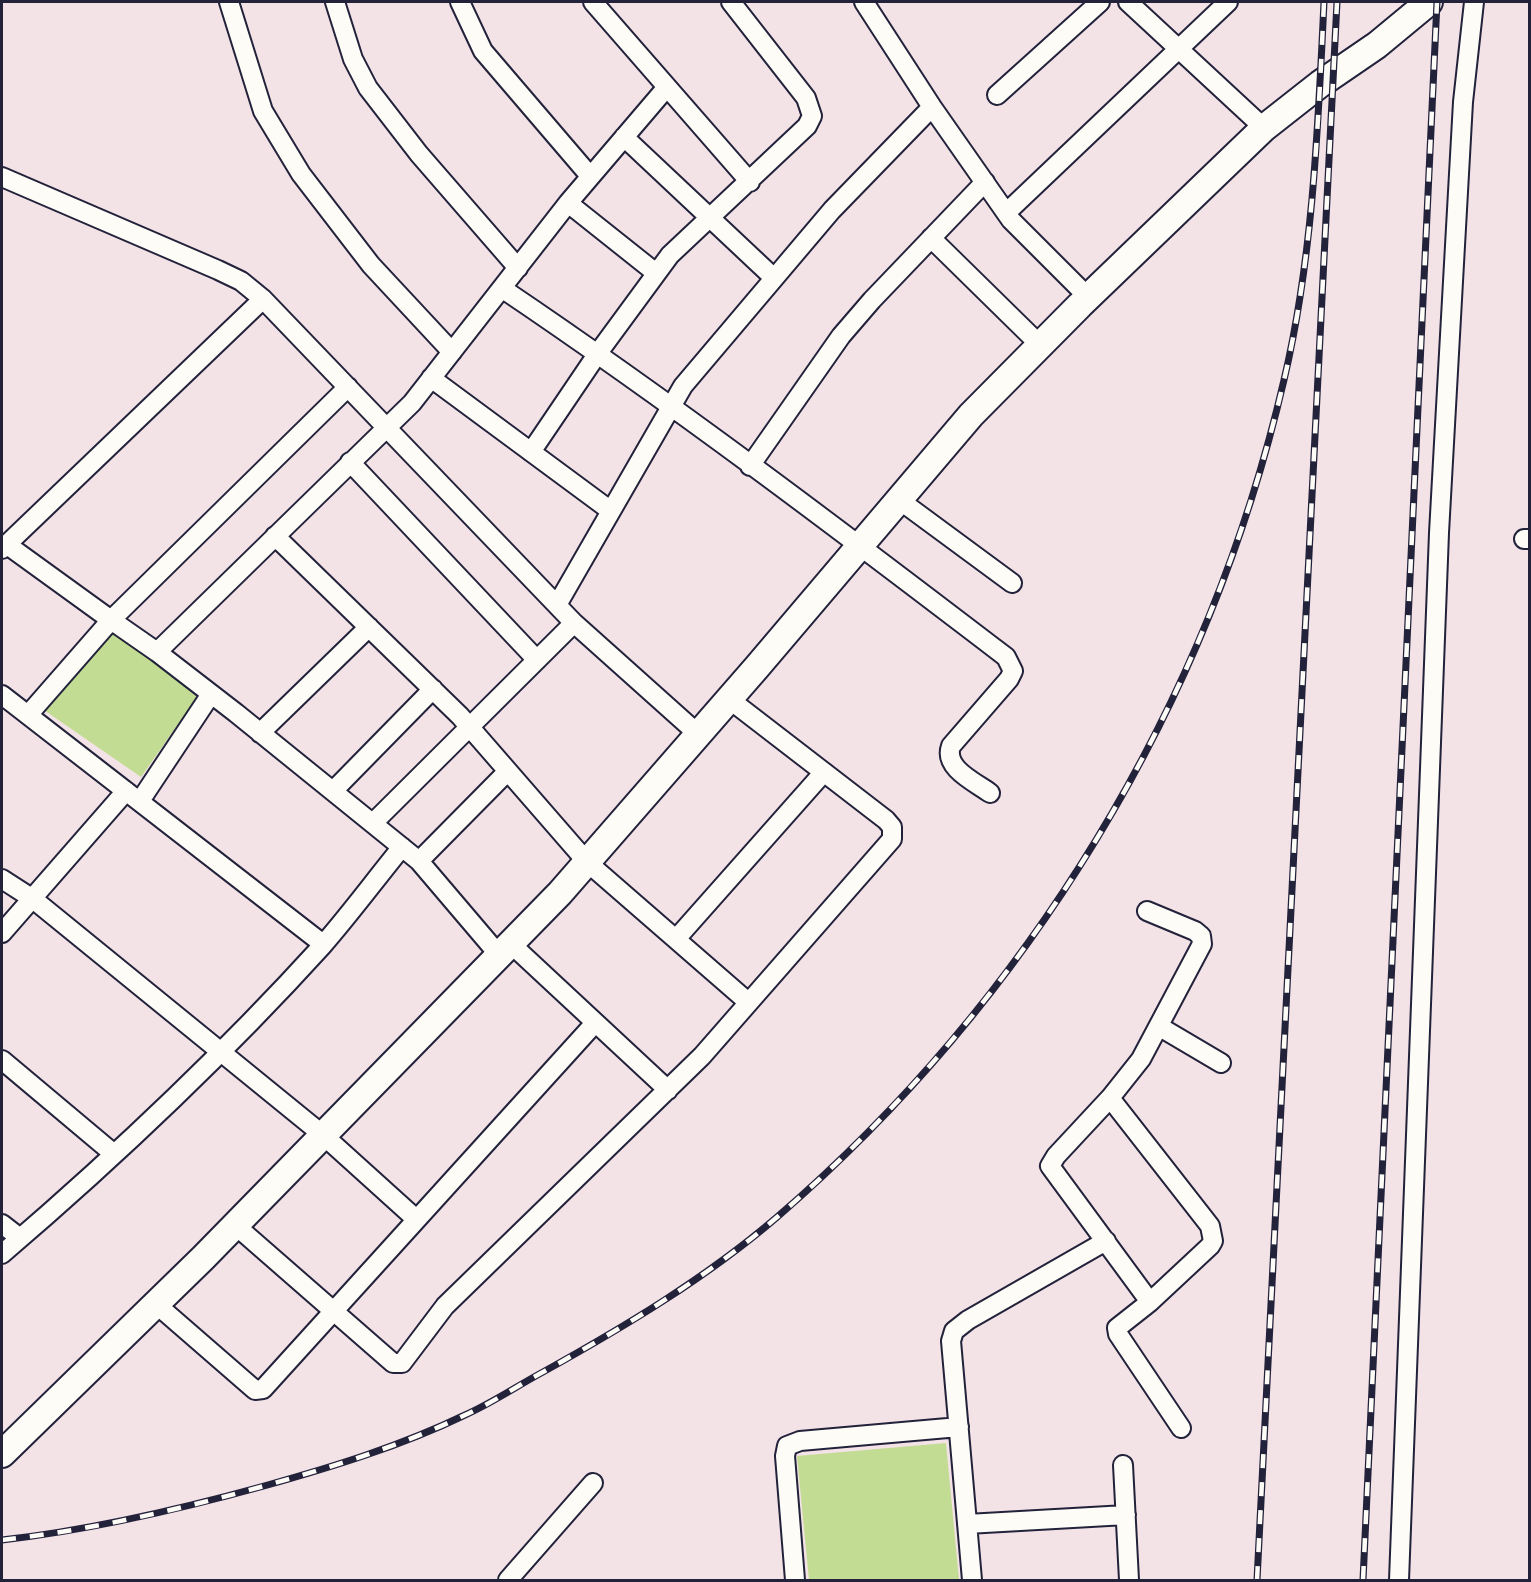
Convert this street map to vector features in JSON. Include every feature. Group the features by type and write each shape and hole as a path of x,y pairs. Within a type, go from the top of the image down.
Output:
{"street":[{"path":"229,2 263,111 301,174 371,265 452,352"},
{"path":"335,2 353,59 368,88 419,154 518,268"},
{"path":"460,2 483,51 590,176"},
{"path":"593,2 750,182"},
{"path":"531,452 656,273 684,240 750,182 807,126 812,116 806,98 731,2"},
{"path":"864,2 932,107 1006,213 1088,297"},
{"path":"997,95 1100,2"},
{"path":"1128,2 1264,128"},
{"path":"1006,213 1228,2"},
{"path":"2,1454 235,1225 587,862 971,415 1088,297 1264,128 1320,84 1377,45 1429,2"},
{"path":"1399,1581 1439,532 1462,102 1474,2"},
{"path":"157,651 412,403 568,202 667,87"},
{"path":"557,605 683,386 832,210 932,107"},
{"path":"624,137 774,278"},
{"path":"2,177 241,281 263,299 574,623 698,734"},
{"path":"750,466 841,336 985,182"},
{"path":"568,202 656,273"},
{"path":"931,238 1040,345"},
{"path":"503,288 598,353 859,545 1011,663 1012,670 1009,678 951,746 949,753 953,766 990,793"},
{"path":"263,299 4,546 157,651 374,823 419,861 505,949 595,1023 668,1090"},
{"path":"431,378 611,511"},
{"path":"28,715 111,620 348,387"},
{"path":"350,462 537,660"},
{"path":"898,499 1012,584"},
{"path":"275,536 471,728 587,862 748,1002"},
{"path":"374,823 574,623"},
{"path":"260,733 369,627"},
{"path":"333,791 433,689"},
{"path":"2,933 133,796 211,694"},
{"path":"2,695 323,944"},
{"path":"235,1225 393,1363 402,1363 445,1306 702,1056 892,838 892,827 886,820 729,699"},
{"path":"419,861 508,771"},
{"path":"675,939 824,772"},
{"path":"2,1254 114,1154 221,1052 323,944 402,847"},
{"path":"2,879 33,899 323,1135 416,1219"},
{"path":"1147,911 1195,931 1201,936 1202,944 1160,1027 1136,1066 1110,1098 1056,1156 1050,1166 1150,1302"},
{"path":"156,1304 259,1390 264,1389 595,1023"},
{"path":"1160,1027 1221,1063"},
{"path":"2,1060 114,1154"},
{"path":"1110,1098 1210,1226 1213,1234 1210,1246 1150,1302 1117,1328 1118,1334 1181,1428"},
{"path":"2,1224 20,1238"},
{"path":"972,1581 951,1341 954,1331 968,1320 1106,1241"},
{"path":"795,1581 785,1456 787,1446 800,1441 959,1427"},
{"path":"1123,1465 1129,1581"},
{"path":"508,1581 593,1483"},
{"path":"967,1524 1126,1515"}],"green space":[{"path":"113,624 197,697 141,777 41,708"},
{"path":"946,1443 959,1580 809,1580 797,1456"}],"railway":[{"path":"2,1540 68,1531 134,1518 264,1486 391,1446 485,1405 634,1319 693,1281 749,1240 776,1218 867,1133 952,1041 1028,942 1097,839 1157,730 1209,617 1251,500 1284,380 1302,287 1313,192 1324,2"},
{"path":"1257,1580 1337,2"},
{"path":"1363,1580 1437,2"}]}
